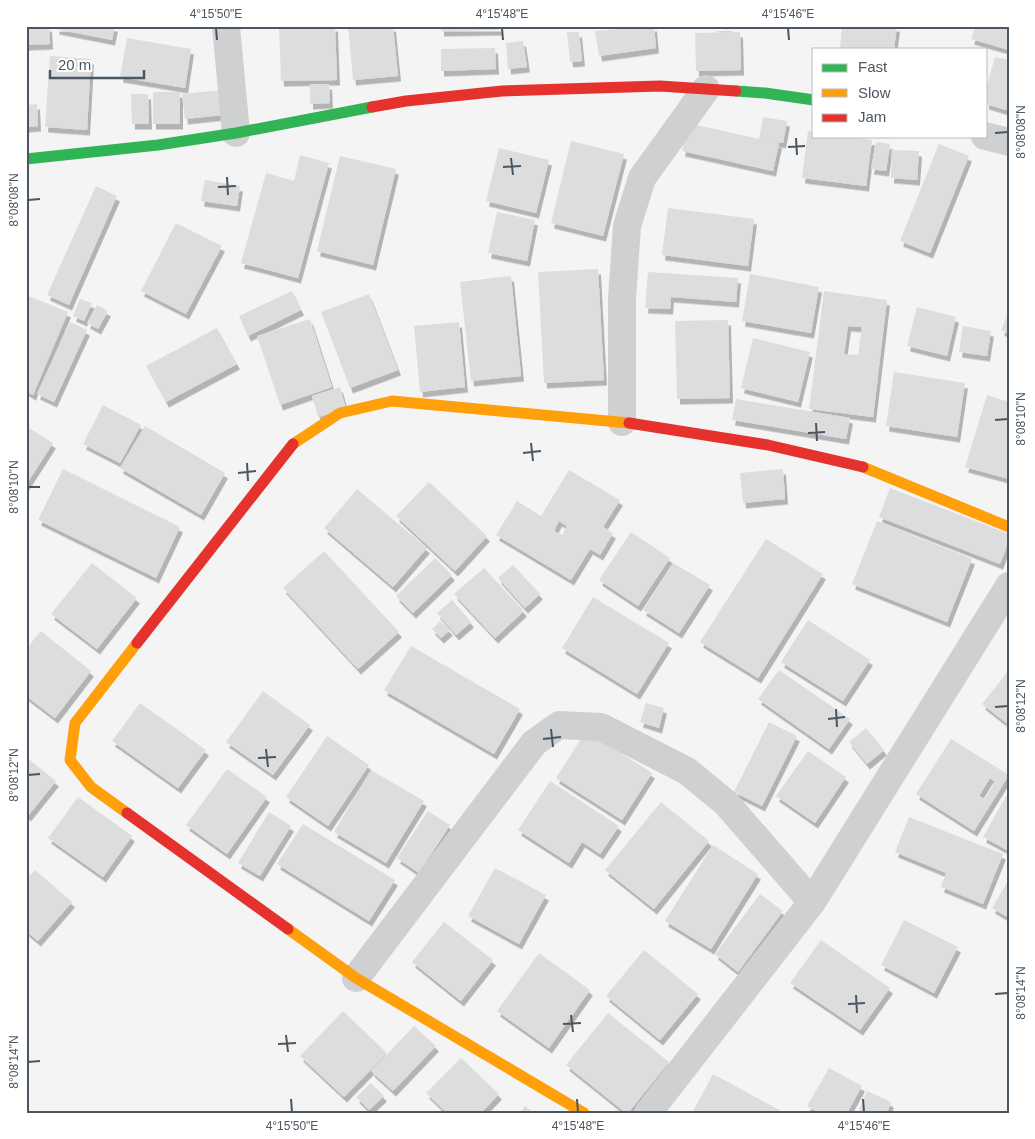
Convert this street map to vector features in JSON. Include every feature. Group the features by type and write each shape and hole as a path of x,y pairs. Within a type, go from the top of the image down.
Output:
{"street":[{"path":"226,26 236,133"},
{"path":"26,159 158,145 236,133 406,100 502,91 660,86 765,93 812,100"},
{"path":"622,422 622,299 626,226 642,178 706,89"},
{"path":"584,1113 356,978 91,787 70,760 74,723 292,444 340,413 392,401 622,422 768,445 866,468 1009,527"},
{"path":"648,1113 812,902 1009,586"},
{"path":"356,978 534,743 559,725 601,727 687,770 726,804 812,902"}],"building":[{"path":"26,26 49,26 50,44 26,45"},
{"path":"57,26 115,26 112,40 56,29"},
{"path":"279,26 335,26 337,80 281,81"},
{"path":"348,26 393,26 398,76 353,80"},
{"path":"441,26 499,26 499,30 441,31"},
{"path":"654,26 656,48 599,56 595,31"},
{"path":"712,26 729,26 728,30"},
{"path":"842,26 897,26 894,48 840,48"},
{"path":"976,26 1009,26 1009,50 971,39"},
{"path":"567,32 579,32 582,61 570,62"},
{"path":"740,32 741,70 696,71 695,33"},
{"path":"127,38 191,49 185,88 120,77"},
{"path":"523,41 527,67 508,69 506,43"},
{"path":"495,48 496,69 441,71 441,49"},
{"path":"50,56 91,59 87,130 45,127"},
{"path":"995,57 1009,60 1009,100 1006,110 988,105 988,82"},
{"path":"310,84 329,84 330,103 310,104"},
{"path":"221,90 223,115 185,119 182,94"},
{"path":"153,92 180,92 180,124 153,124"},
{"path":"131,94 148,94 149,124 132,124"},
{"path":"37,104 38,126 26,127 26,105"},
{"path":"763,117 787,121 783,143 766,140 779,143 773,171 682,151 688,123 759,139"},
{"path":"808,131 812,132 812,138 859,138 872,140 866,186 802,178"},
{"path":"571,141 624,154 603,236 551,223"},
{"path":"876,142 890,144 886,171 871,169"},
{"path":"939,144 969,156 930,253 900,241"},
{"path":"499,148 549,160 536,213 486,201"},
{"path":"892,150 919,151 917,180 891,178"},
{"path":"300,155 329,163 298,278 241,263 266,173 294,181"},
{"path":"340,156 396,169 373,265 317,251"},
{"path":"205,180 240,186 237,206 201,201"},
{"path":"96,186 117,196 69,305 47,295"},
{"path":"668,208 754,219 748,266 662,255"},
{"path":"497,212 535,220 527,261 488,253"},
{"path":"176,223 222,246 186,314 141,291"},
{"path":"598,269 604,380 544,383 538,272"},
{"path":"648,272 738,278 736,302 671,297 670,309 645,308"},
{"path":"750,274 819,287 811,333 742,321"},
{"path":"511,276 521,376 471,381 460,282"},
{"path":"292,291 301,310 248,336 239,316"},
{"path":"824,291 887,300 873,417 809,409","holes":["848,326 862,327 858,355 844,354"]},
{"path":"369,294 398,370 350,388 321,312"},
{"path":"26,295 68,312 33,395 26,391"},
{"path":"80,299 92,303 84,321 73,316"},
{"path":"97,305 108,311 98,329 87,323"},
{"path":"917,307 956,317 947,356 907,346"},
{"path":"1009,311 1009,334 1001,330"},
{"path":"310,319 332,387 280,405 257,336"},
{"path":"728,320 730,398 677,399 675,321"},
{"path":"70,322 87,330 54,402 37,394"},
{"path":"459,322 465,387 420,392 414,326"},
{"path":"963,326 991,331 987,356 959,352"},
{"path":"217,328 237,364 166,402 146,366"},
{"path":"753,338 810,352 798,402 741,388"},
{"path":"894,372 965,383 957,437 886,426"},
{"path":"340,387 346,409 318,417 312,396"},
{"path":"987,395 1009,402 1009,479 965,467"},
{"path":"736,399 850,418 846,439 732,420"},
{"path":"103,405 141,425 120,463 83,444"},
{"path":"26,426 53,443 26,485"},
{"path":"145,426 225,473 201,515 120,468"},
{"path":"63,469 180,527 156,578 38,520"},
{"path":"783,469 785,499 743,503 740,473"},
{"path":"569,470 620,500 603,527 613,533 600,555 590,549 571,580 496,535 517,501 541,516","holes":["559,521 567,526 562,535 554,531"]},
{"path":"429,482 487,536 455,571 396,516"},
{"path":"890,488 1009,534 1009,540 1000,564 879,517"},
{"path":"357,489 427,548 393,587 324,528"},
{"path":"877,521 972,559 947,622 852,584"},
{"path":"631,532 670,558 638,606 599,580"},
{"path":"766,539 823,574 758,678 700,642"},
{"path":"324,551 399,632 358,669 283,588"},
{"path":"435,558 452,575 413,613 396,596"},
{"path":"92,563 137,598 97,649 51,614"},
{"path":"673,563 710,585 679,633 643,610"},
{"path":"513,565 540,594 525,608 498,578"},
{"path":"484,568 524,611 495,638 454,594"},
{"path":"593,597 669,643 637,694 562,648"},
{"path":"452,600 471,622 456,635 437,613"},
{"path":"808,620 870,660 843,701 781,662"},
{"path":"440,621 450,630 441,638 432,629"},
{"path":"41,631 91,671 55,718 26,696 26,649"},
{"path":"411,646 520,709 494,754 384,690"},
{"path":"779,670 850,719 829,749 758,699"},
{"path":"1009,670 1009,725 982,704"},
{"path":"263,691 310,725 273,775 226,742"},
{"path":"140,703 206,750 178,788 112,741"},
{"path":"646,703 664,708 659,728 640,722"},
{"path":"769,722 797,736 762,806 734,792"},
{"path":"866,728 884,750 867,764 849,742"},
{"path":"586,731 652,773 622,820 556,778"},
{"path":"327,736 369,765 328,826 286,797"},
{"path":"951,739 1009,775 974,831 916,794","holes":["990,778 995,782 985,799 979,796"]},
{"path":"808,751 846,777 815,823 776,796"},
{"path":"26,757 56,781 28,816 26,814"},
{"path":"227,769 267,797 227,854 186,825"},
{"path":"371,770 424,801 386,863 334,832"},
{"path":"550,781 619,826 600,854 582,842 569,863 518,830"},
{"path":"1009,791 1009,851 983,837"},
{"path":"78,797 132,836 103,877 48,838"},
{"path":"661,802 709,841 654,909 605,870"},
{"path":"428,811 450,825 419,873 397,858"},
{"path":"269,812 291,826 260,876 238,863"},
{"path":"909,817 1003,854 983,904 941,887 946,873 895,852"},
{"path":"303,824 395,880 369,921 277,864"},
{"path":"713,845 758,874 711,949 665,921"},
{"path":"495,868 546,895 519,944 468,916"},
{"path":"35,870 72,902 38,941 26,931 26,880"},
{"path":"1009,879 1009,918 992,908"},
{"path":"760,894 783,911 738,972 715,954"},
{"path":"904,920 958,947 934,993 881,965"},
{"path":"444,922 493,960 461,1001 412,962"},
{"path":"821,940 890,988 860,1030 790,983"},
{"path":"644,950 698,994 660,1040 606,996"},
{"path":"539,953 590,990 549,1048 497,1011"},
{"path":"343,1011 387,1053 344,1097 300,1056"},
{"path":"608,1013 669,1062 628,1113 566,1065"},
{"path":"414,1026 436,1046 393,1091 371,1071"},
{"path":"461,1058 499,1094 481,1113 447,1113 426,1093"},
{"path":"829,1068 862,1086 847,1113 819,1113 807,1106"},
{"path":"713,1074 785,1113 692,1113"},
{"path":"371,1083 384,1096 369,1110 356,1097"},
{"path":"867,1091 891,1102 887,1113 858,1113"},
{"path":"525,1106 534,1113 520,1113"}],"traffic: fast":[{"path":"736,91 812,100"},
{"path":"26,159 158,145 236,133 372,107"}],"traffic: slow":[{"path":"293,444 340,413 392,401 629,423"},
{"path":"863,467 1009,527"},
{"path":"127,813 91,787 70,760 75,723 137,643"},
{"path":"288,929 356,978 584,1113"}],"traffic: jam":[{"path":"372,107 406,101 502,91 660,86 736,91"},
{"path":"629,423 768,445 863,467"},
{"path":"137,643 293,444"},
{"path":"127,813 288,929"}]}
